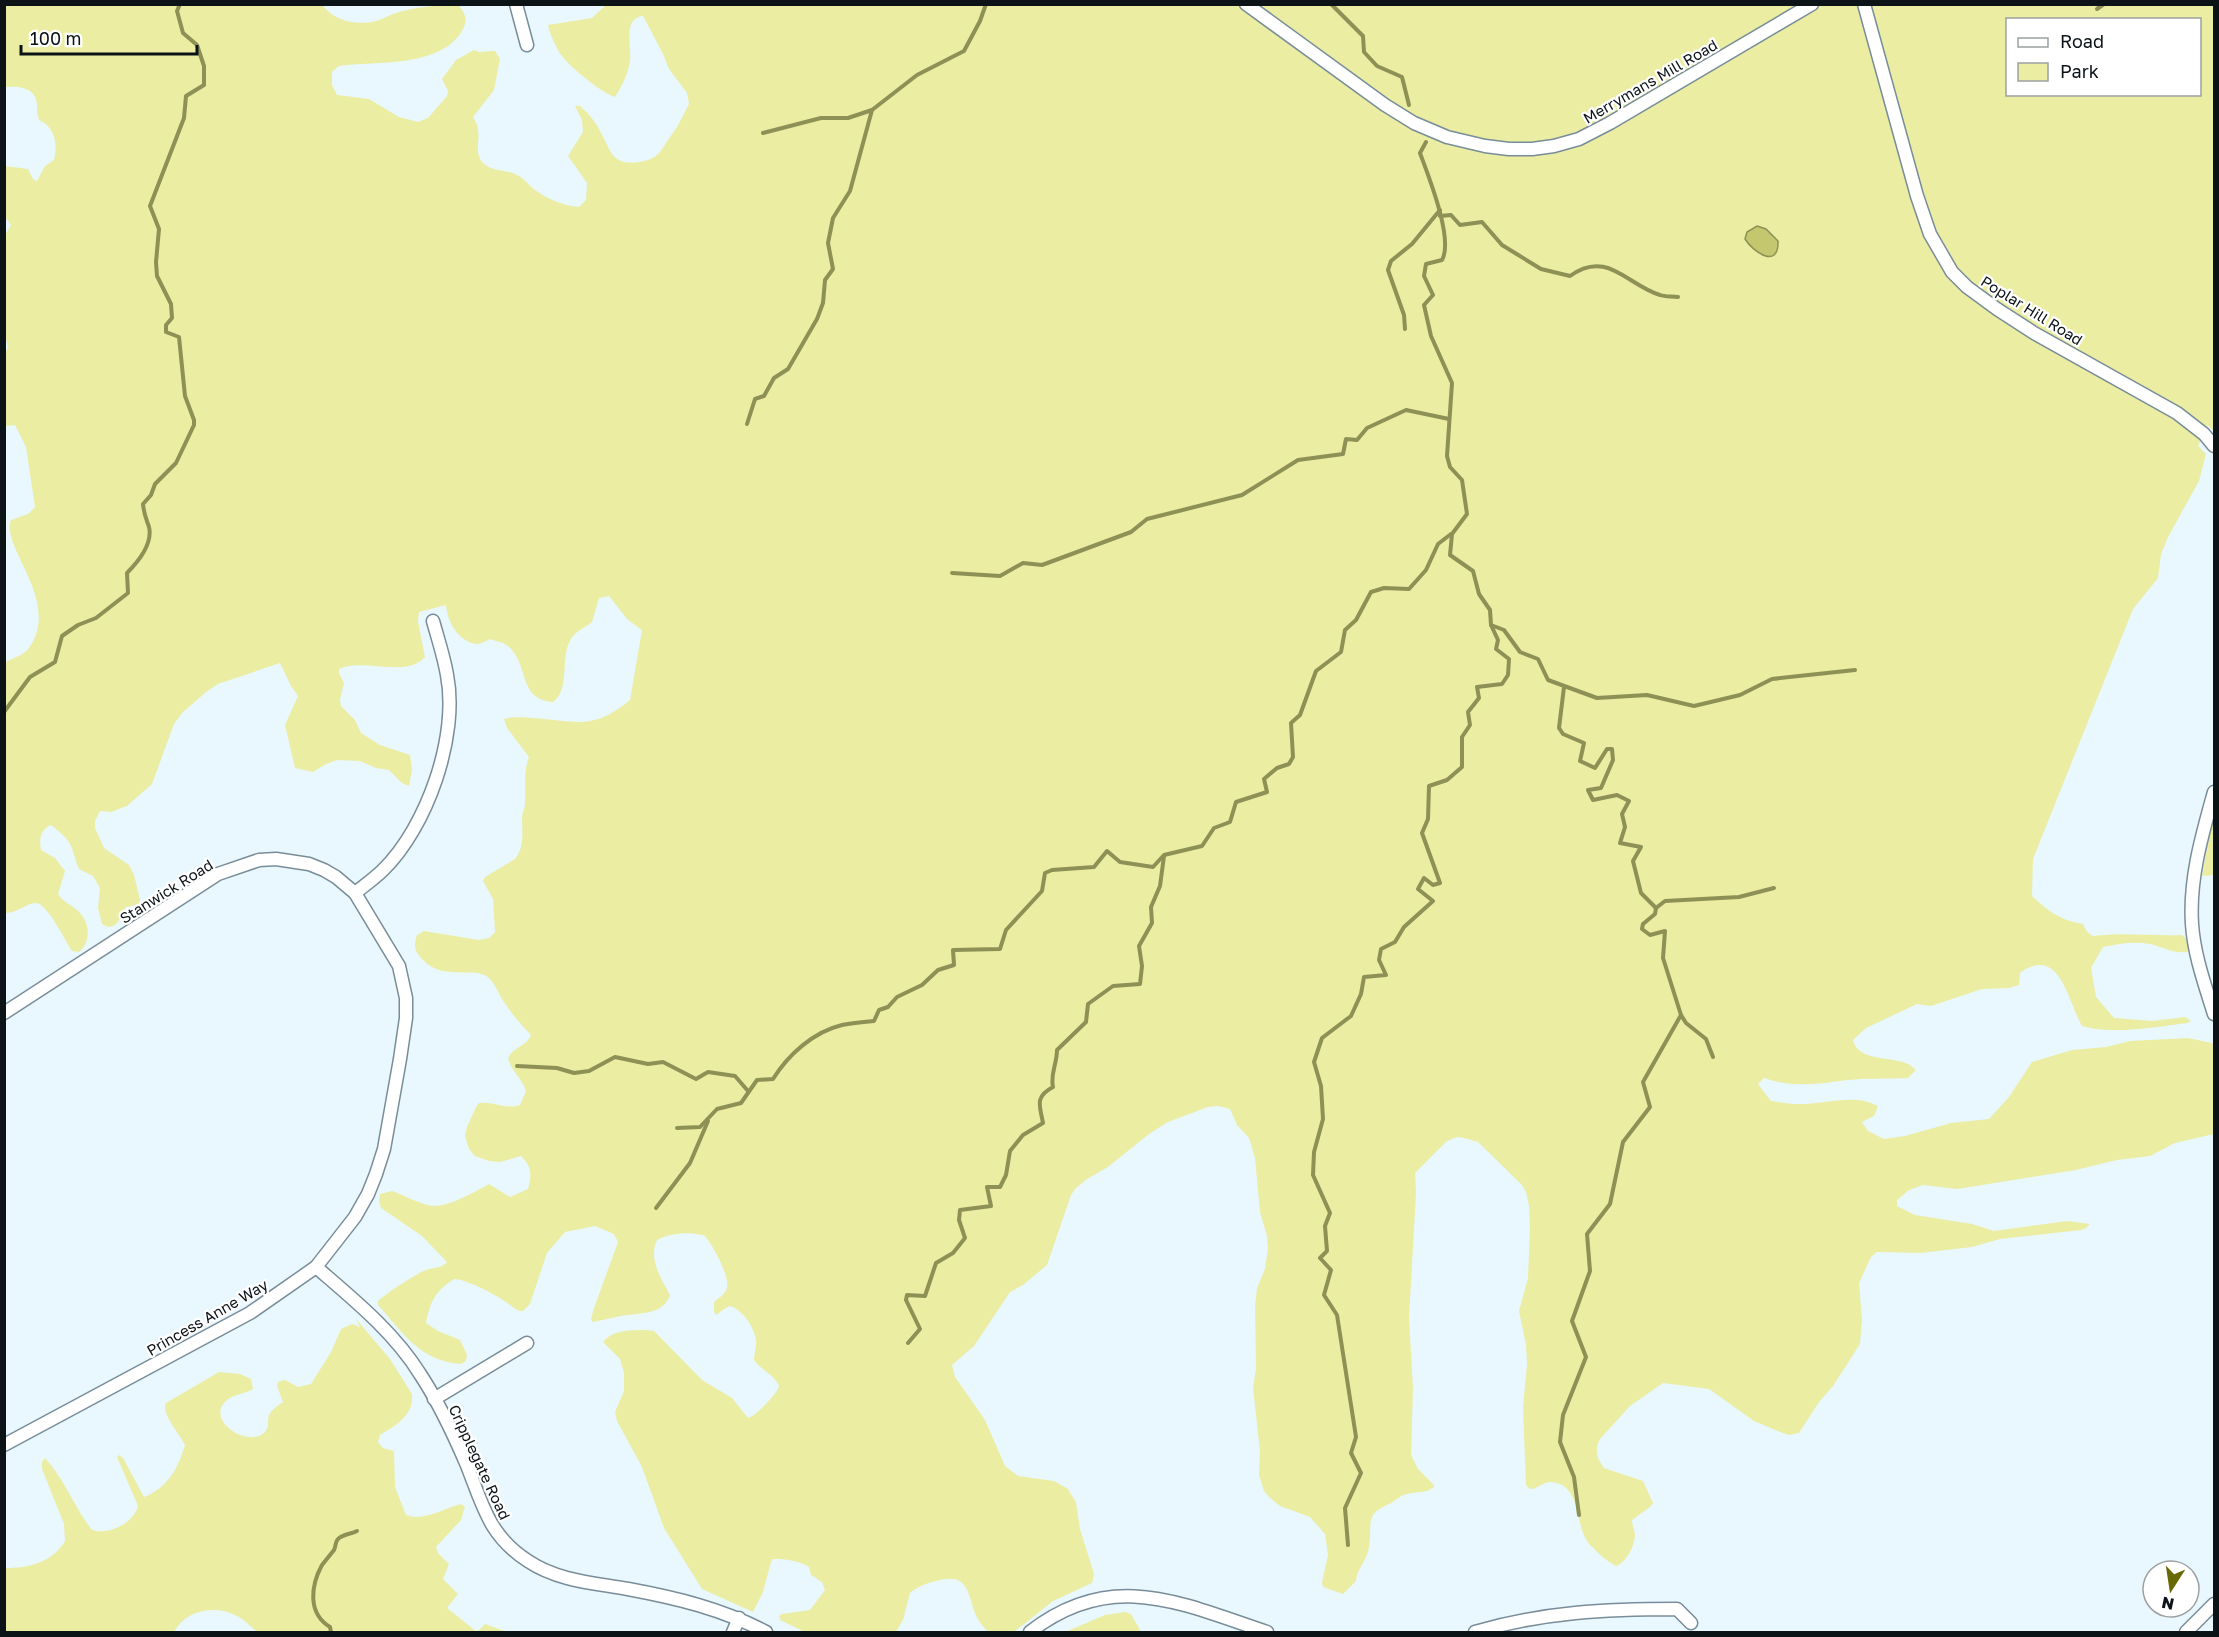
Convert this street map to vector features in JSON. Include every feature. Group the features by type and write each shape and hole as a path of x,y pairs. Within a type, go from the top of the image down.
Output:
{"street":[{"path":"516,4 527,45"},
{"name":"Merrymans Mill Road","path":"1246,4 1375,98 1414,123 1468,144 1509,149 1554,146 1579,139 1812,4"},
{"name":"Poplar Hill Road","path":"1864,4 1917,196 1930,234 1952,272 1975,293 2025,327 2176,413 2204,434 2214,446"},
{"path":"355,893 384,869 402,846 436,782 445,749 449,714 448,676 433,621"},
{"path":"2214,792 2195,868 2191,905 2197,957 2214,1014"},
{"name":"Stanwick Road","path":"4,1013 218,874 237,866 259,860 276,859 301,862 324,870 355,893"},
{"name":"Princess Anne Way","path":"4,1445 250,1313 316,1267 355,1217 368,1194 384,1149 406,1018 406,998 399,966 355,893"},
{"name":"Cripplegate Road","path":"316,1267 381,1326 410,1359 434,1399 465,1461 487,1517 499,1537 529,1562 552,1573 578,1581 670,1598 719,1611 766,1632"},
{"path":"434,1399 527,1343"},
{"path":"1030,1632 1058,1614 1076,1606 1104,1599 1135,1596 1178,1603 1267,1632"},
{"path":"2186,1632 2214,1604"},
{"path":"1475,1632 1564,1613 1623,1609 1677,1609 1690,1623"},
{"path":"733,1632 739,1618"}],"green space":[{"path":"322,4 332,15 346,21 361,23 376,21 413,9 458,5 464,13 465,22 463,29 453,42 425,57 339,66 332,72 332,85 337,95 369,99 399,117 418,122 428,118 447,96 448,91 442,79 456,60 474,50 495,51 500,59 494,90 473,117 478,130 479,157 489,167 520,176 535,190 550,199 579,207 586,200 587,183 568,156 583,132 582,120 575,106 580,106 589,114 613,155 623,162 630,163 645,161 658,154 677,127 689,104 687,93 669,69 643,16 632,22 629,34 629,66 615,97 587,80 562,56 548,25 592,18 606,5 2214,5 2214,431 2207,425 2198,446 2206,454 2199,481 2168,537 2161,554 2158,578 2133,609 2033,859 2032,896 2055,915 2083,924 2087,932 2093,936 2182,935 2188,940 2190,948 2187,952 2173,951 2144,943 2103,947 2091,968 2096,997 2114,1018 2152,1021 2185,1017 2191,1021 2121,1030 2082,1026 2067,991 2054,971 2045,966 2034,966 2020,973 2019,985 2009,988 1982,989 1931,1006 1917,1004 1866,1028 1853,1040 1861,1052 1910,1065 1916,1070 1908,1078 1855,1079 1805,1084 1784,1083 1764,1078 1758,1084 1771,1101 1799,1104 1849,1100 1869,1102 1878,1106 1874,1116 1862,1122 1868,1131 1884,1139 1905,1136 1951,1123 1989,1119 2009,1097 2032,1062 2072,1050 2106,1047 2130,1041 2188,1038 2212,1043 2214,1046 2214,1134 2175,1143 2150,1156 2117,1160 2076,1170 1957,1189 1923,1185 1909,1190 1897,1200 1897,1206 1915,1215 1972,1224 1994,1231 2067,1221 2090,1224 2081,1230 2000,1239 1972,1247 1921,1253 1877,1252 1871,1257 1859,1283 1862,1320 1860,1344 1799,1433 1789,1435 1754,1421 1709,1389 1663,1383 1630,1406 1600,1439 1597,1454 1604,1468 1643,1481 1653,1503 1632,1520 1635,1536 1633,1545 1626,1558 1616,1566 1600,1555 1587,1541 1573,1497 1568,1490 1552,1482 1530,1489 1526,1485 1523,1408 1527,1364 1526,1345 1519,1311 1528,1278 1530,1227 1526,1192 1522,1185 1478,1142 1457,1137 1447,1141 1415,1173 1416,1193 1409,1318 1413,1389 1411,1455 1418,1469 1434,1487 1424,1492 1403,1495 1376,1512 1371,1520 1369,1547 1356,1581 1343,1594 1323,1587 1328,1555 1325,1534 1310,1517 1280,1506 1270,1498 1264,1491 1259,1475 1260,1452 1253,1388 1256,1369 1255,1305 1257,1288 1265,1269 1267,1236 1260,1212 1255,1158 1249,1138 1237,1125 1230,1109 1218,1106 1208,1107 1168,1122 1076,1188 1071,1195 1047,1265 1023,1285 1010,1292 974,1346 952,1365 955,1377 985,1420 1005,1466 1018,1476 1054,1481 1068,1489 1076,1502 1080,1529 1094,1574 1092,1583 1053,1601 1014,1632 988,1632 976,1616 964,1585 954,1579 929,1583 910,1593 903,1620 896,1632 805,1632 780,1620 779,1616 782,1614 810,1610 825,1590 822,1582 811,1575 809,1567 791,1560 773,1559 763,1592 753,1612 702,1589 664,1528 642,1467 617,1421 615,1412 624,1391 624,1373 620,1359 603,1342 619,1332 654,1331 702,1380 732,1398 748,1418 766,1404 779,1386 774,1378 754,1360 755,1335 743,1315 730,1306 716,1315 714,1312 714,1302 725,1293 727,1283 720,1261 705,1236 681,1234 657,1240 655,1261 670,1295 662,1306 650,1312 593,1322 591,1320 593,1311 618,1242 614,1234 595,1226 565,1232 547,1253 530,1304 523,1311 515,1309 479,1287 454,1279 434,1298 426,1323 460,1340 467,1355 466,1361 461,1364 434,1357 413,1344 378,1305 381,1298 408,1280 447,1262 422,1236 381,1208 380,1194 392,1191 435,1206 459,1199 489,1184 510,1197 528,1189 530,1179 530,1171 521,1156 500,1162 475,1156 469,1149 465,1136 479,1103 510,1107 520,1105 526,1091 508,1058 531,1035 510,1011 489,978 483,974 450,972 431,967 418,954 415,943 417,935 424,931 479,940 489,938 495,932 493,899 483,881 485,877 515,859 520,849 525,804 525,774 529,757 507,728 504,719 518,717 584,722 617,710 630,700 642,630 627,619 609,596 599,598 592,622 575,634 569,643 562,688 559,696 553,702 542,700 534,695 525,680 515,654 508,646 490,639 477,644 464,639 451,624 446,605 419,612 418,622 425,657 417,663 396,667 360,665 339,669 344,683 341,706 355,720 361,733 380,745 410,755 412,770 409,786 402,783 389,770 376,768 360,761 337,760 313,772 295,768 285,725 298,696 280,663 218,684 182,713 174,724 152,784 127,806 111,812 100,811 95,821 95,828 104,848 129,865 140,900 138,905 126,907 115,925 111,927 102,924 98,908 100,888 93,876 79,869 68,840 51,825 41,835 41,850 55,858 65,871 58,894 85,920 88,931 86,942 79,952 72,951 51,916 36,903 5,913 5,662 21,655 29,648 37,630 39,612 35,594 10,531 11,520 28,514 35,507 26,447 15,425 6,426 5,431 4,355 8,347 4,332 4,237 11,225 5,217 5,166 28,169 33,179 37,181 45,166 54,160 56,148 49,127 39,120 36,98 33,94 21,87 5,87 5,5"},
{"path":"2214,811 2214,875 2202,876"},
{"path":"356,1319 390,1359 412,1394 407,1414 380,1435 378,1442 383,1448 394,1451 395,1487 406,1515 420,1517 461,1504 465,1507 461,1520 436,1547 438,1553 449,1564 443,1579 458,1594 447,1608 477,1632 257,1632 239,1617 212,1610 186,1618 174,1632 5,1632 5,1568 39,1563 53,1554 65,1541 64,1524 42,1469 42,1462 45,1458 92,1530 106,1531 119,1527 131,1518 138,1506 117,1457 119,1455 123,1458 144,1497 165,1483 175,1470 182,1454 185,1445 168,1418 166,1403 219,1372 240,1374 251,1379 253,1389 227,1400 221,1407 221,1415 224,1423 230,1429 247,1437 256,1437 266,1431 270,1413 283,1402 277,1386 278,1382 285,1380 298,1387 311,1384 331,1352 341,1329 352,1324 360,1327"},
{"path":"1125,1612 1131,1614 1141,1632 1065,1632 1105,1615"},
{"path":"485,1624 507,1632 477,1632"}],"shaded area":[{"path":"1757,226 1766,229 1778,241 1777,250 1770,257 1759,253 1745,239 1747,232"}],"waterway":[{"path":"4,712 30,677 55,662 62,636 78,625 96,618 128,593 127,573 140,558 149,540 150,533 143,504 151,495 155,484 176,463 194,425 185,396 179,337 166,332 166,325 172,318 171,304 157,276 159,229 150,206 184,118 186,96 204,85 204,66 197,45 183,33 177,11 180,4"},
{"path":"763,133 821,118 848,118 872,110 917,75 964,51 986,4"},
{"path":"1331,4 1363,36 1364,52 1377,66 1402,77 1409,105"},
{"path":"2097,9 2104,4"},
{"path":"747,424 755,399 764,396 774,378 788,369 817,319 823,303 825,280 833,269 828,243 833,218 850,191 872,110"},
{"path":"1348,1545 1345,1508 1361,1473 1351,1453 1356,1437 1337,1315 1324,1295 1331,1270 1320,1258 1327,1251 1325,1226 1330,1213 1313,1175 1314,1152 1323,1119 1321,1086 1314,1062 1322,1038 1351,1016 1361,994 1364,977 1386,975 1379,960 1381,949 1395,942 1404,927 1433,901 1418,889 1424,878 1433,885 1440,883 1422,833 1428,819 1429,786 1447,780 1462,767 1462,737 1470,725 1468,712 1479,698 1477,687 1502,684 1508,675 1509,659 1496,649 1498,640 1491,625 1490,610 1479,594 1473,571 1450,555 1452,534 1467,514 1462,480 1450,467 1447,456 1452,383 1431,336 1424,305 1433,295 1424,276 1426,264 1442,260 1445,250 1439,207 1420,153 1426,142"},
{"path":"1405,329 1404,315 1388,270 1391,261 1412,244 1440,210"},
{"path":"1440,216 1451,215 1460,225 1482,222 1502,245 1541,269 1570,276 1595,266 1606,268 1662,296 1678,297"},
{"path":"952,573 1000,576 1023,563 1042,565 1131,532 1147,519 1242,495 1298,460 1343,454 1346,439 1357,440 1367,428 1406,410 1449,419"},
{"path":"677,1128 700,1127 717,1109 741,1103 757,1080 773,1079 794,1053 821,1033 842,1025 874,1021 879,1010 888,1007 897,997 922,985 938,970 954,965 953,950 1000,949 1006,930 1042,891 1045,873 1052,870 1094,867 1107,851 1120,862 1153,867 1164,855 1202,846 1214,828 1230,822 1236,802 1267,792 1264,779 1277,768 1289,764 1293,757 1291,723 1300,715 1316,671 1341,652 1345,630 1356,620 1371,592 1384,588 1409,589 1426,570 1438,544 1451,534"},
{"path":"1491,625 1504,630 1520,652 1538,659 1548,680 1597,698 1647,695 1694,706 1740,695 1772,679 1855,670"},
{"path":"1564,687 1559,728 1563,734 1584,743 1580,761 1595,768 1607,749 1612,749 1613,760 1601,788 1588,790 1593,800 1617,795 1629,801 1622,814 1625,827 1620,843 1641,847 1633,861 1641,893 1656,908"},
{"path":"908,1343 920,1329 906,1300 907,1295 925,1296 936,1263 953,1253 965,1238 959,1220 960,1210 991,1206 987,1187 1000,1187 1006,1175 1010,1151 1023,1135 1043,1123 1040,1102 1043,1094 1053,1087 1052,1078 1057,1050 1086,1022 1088,1004 1113,986 1140,984 1142,966 1139,946 1152,923 1151,907 1160,886 1164,856"},
{"path":"1656,908 1665,901 1739,897 1774,888"},
{"path":"1656,908 1655,914 1643,924 1642,929 1650,935 1665,931 1663,958 1681,1015 1686,1023 1706,1039 1713,1057"},
{"path":"1579,1515 1574,1477 1560,1442 1563,1415 1586,1357 1572,1321 1590,1271 1587,1234 1610,1204 1623,1142 1650,1107 1643,1082 1681,1015"},
{"path":"517,1066 557,1068 574,1073 589,1071 615,1057 648,1064 663,1062 696,1079 708,1072 735,1076 748,1091"},
{"path":"656,1208 690,1163 708,1121"},
{"path":"331,1632 330,1627 314,1607 315,1581 338,1539 357,1531"}]}
